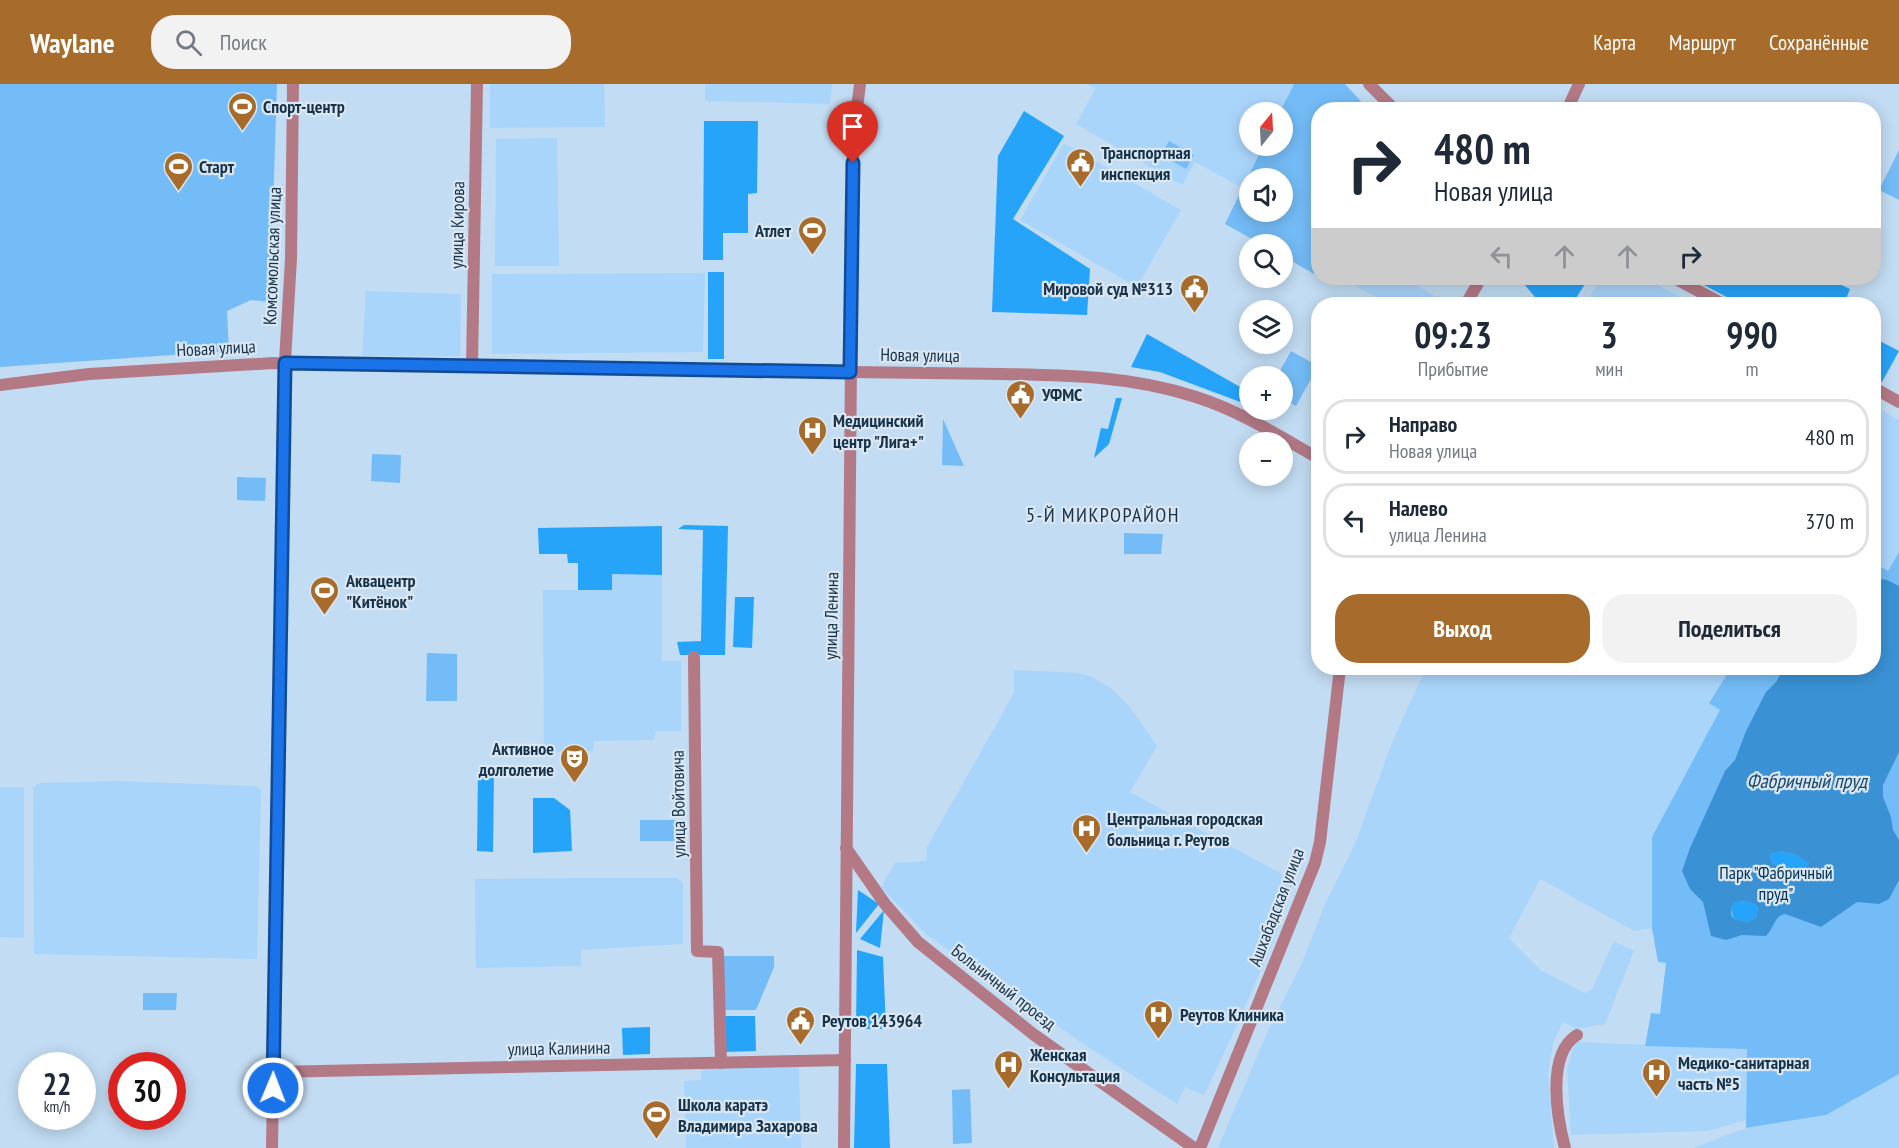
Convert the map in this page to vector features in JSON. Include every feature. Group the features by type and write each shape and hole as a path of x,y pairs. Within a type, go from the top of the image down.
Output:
{"street":[{"name":"Комсомольская улица","path":"272,1148 285,363 289,311 293,84"},
{"name":"улица Кирова","path":"472,366 477,84"},
{"name":"улица Ленина","path":"844,1148 853,141 860,84"},
{"path":"1369,84 1387,102"},
{"path":"1571,102 1579,84"},
{"path":"1687,285 1710,297"},
{"name":"Новая улица","path":"0,385 88,374 285,363 1070,375 1136,381 1177,391 1215,404 1259,424 1311,454"},
{"path":"1881,392 1899,402"},
{"name":"улица Войтовича","path":"694,657 697,951 718,952 721,1063"},
{"name":"Ашхабадская улица","path":"1200,1148 1315,863 1320,842 1339,675"},
{"name":"Больничный проезд","path":"846,848 885,904 918,942 1033,1034 1194,1148"},
{"path":"1564,1148 1555,1076 1564,1047 1577,1035"},
{"name":"улица Калинина","path":"273,1072 845,1060"}],"shaded area":[{"path":"490,84 604,84 605,127 490,128"},
{"path":"705,84 832,84 830,104 705,101"},
{"path":"1087,84 1294,84 1285,102 1239,102 1239,156 1258,156 1252,168 1239,168 1239,186 1195,162 1182,185 1076,124 1095,89"},
{"path":"1024,111 1064,136 1013,219 1090,269 1087,315 992,312 998,156"},
{"path":"704,121 758,121 757,193 748,194 748,233 723,233 723,260 703,260"},
{"path":"557,138 559,266 495,266 496,139"},
{"path":"1064,143 1181,210 1137,287 1020,220"},
{"path":"708,272 724,272 724,359 708,359"},
{"path":"705,273 703,352 492,354 492,274"},
{"path":"1354,285 1416,285 1437,297 1376,297"},
{"path":"1525,285 1584,285 1577,297 1535,297"},
{"path":"1597,285 1657,285 1680,297 1589,297"},
{"path":"1704,285 1841,285 1850,289 1847,297 1727,297"},
{"path":"366,291 461,294 460,356 362,356"},
{"path":"1147,334 1239,386 1239,402 1160,372 1131,367"},
{"path":"1881,342 1899,351 1881,381"},
{"path":"1116,398 1122,398 1109,444 1094,458 1101,428 1108,429"},
{"path":"1881,410 1899,420 1899,552 1888,571 1881,567"},
{"path":"684,525 728,526 725,655 680,655 677,642 701,641 703,530 678,529"},
{"path":"662,526 662,575 612,574 612,590 578,590 578,563 568,563 567,554 539,554 538,528"},
{"path":"612,574 662,575 662,661 681,661 681,731 655,731 654,740 594,741 593,751 544,752 543,590 612,590"},
{"path":"735,597 754,597 752,648 733,647"},
{"name":"Центральная городская больница г. Реутов","path":"1014,670 1078,673 1093,677 1112,689 1131,708 1157,746 1130,792 1295,881 1271,947 1204,1095 1185,1087 1177,1104 1085,1045 927,935 881,887 895,863 926,861 927,847 1014,693"},
{"path":"1423,675 1726,675 1709,702 1720,710 1652,837 1652,928 1634,931 1540,879 1509,938 1540,970 1585,993 1592,989 1614,941 1634,951 1605,1024 1577,1029 1563,1022 1553,1043 1548,1074 1554,1148 1218,1148 1267,1033 1301,965 1325,904 1355,844 1393,740"},
{"path":"478,770 494,770 493,852 477,851"},
{"path":"118,781 255,786 261,790 257,959 34,954 33,787 40,783"},
{"path":"0,787 24,787 24,938 0,937"},
{"path":"533,798 554,798 570,810 572,851 533,853"},
{"path":"1781,851 1810,862 1796,877 1772,863 1770,854"},
{"path":"677,878 683,883 683,944 581,950 581,966 476,968 475,879"},
{"path":"858,890 879,904 856,933"},
{"path":"1749,901 1758,907 1756,918 1748,922 1734,919 1731,908 1736,902"},
{"path":"884,910 880,948 860,939"},
{"path":"857,950 883,957 886,1029 856,1029"},
{"path":"722,1016 755,1016 756,1051 723,1052"},
{"path":"650,1027 650,1054 623,1055 622,1028"},
{"name":"Медико-санитарная часть №5","path":"1577,1042 1747,1049 1746,1120 1708,1131 1571,1135 1567,1069 1571,1053"},
{"path":"856,1064 887,1064 890,1148 854,1148"},
{"path":"799,1066 801,1148 686,1148 684,1081 701,1080 701,1068"},
{"path":"1899,1074 1899,1148 1693,1148 1743,1129 1826,1115"}],"green space":[{"name":"Старт","path":"0,84 277,84 270,302 251,300 227,311 229,351 0,367"},
{"path":"1294,84 1345,84 1361,102 1311,102 1311,272 1293,262 1293,234 1243,234 1225,224 1239,195 1239,222 1293,222 1293,168 1252,168 1258,156 1293,156 1293,102 1285,102"},
{"path":"1169,141 1194,155 1186,169 1161,155"},
{"path":"1899,150 1899,200 1881,191 1881,186"},
{"path":"1293,352 1311,362 1311,379 1296,406 1293,404 1293,366 1283,366 1289,354"},
{"path":"943,419 964,466 942,465"},
{"path":"372,454 401,455 400,483 371,481"},
{"path":"237,477 266,478 265,501 237,500"},
{"path":"1124,533 1163,534 1161,554 1124,554"},
{"name":"Парк \"Фабричный пруд\"","path":"1899,552 1899,1074 1826,1115 1746,1128 1747,1049 1645,1046 1651,1013 1660,1014 1666,963 1658,962 1652,928 1652,837 1720,710 1709,703 1727,675 1881,675 1881,567 1888,571"},
{"path":"427,653 457,654 457,701 426,701"},
{"path":"640,820 682,820 682,841 640,841"},
{"path":"721,956 774,956 774,967 756,1010 722,1010"},
{"path":"143,993 177,993 176,1010 143,1010"},
{"path":"970,1089 972,1143 953,1144 952,1090"}],"water":[{"name":"Фабричный пруд","path":"1881,579 1899,586 1899,752 1883,785 1883,797 1891,817 1893,830 1899,840 1899,880 1889,899 1879,904 1857,902 1821,927 1785,914 1776,920 1766,936 1742,935 1726,940 1711,936 1703,902 1690,889 1682,871 1725,771 1735,760 1746,731 1766,692 1780,675 1881,675","holes":["1781,851 1796,855 1809,863 1796,877 1772,863 1770,854","1749,901 1758,907 1756,918 1748,922 1734,919 1731,915 1731,908 1736,902"]}],"place":[{"name":"Спорт-центр","path":"242,132"},
{"name":"Транспортная инспекция","path":"1080,188"},
{"name":"Старт","path":"178,192"},
{"name":"Атлет","path":"812,256"},
{"name":"Мировой суд №313","path":"1194,314"},
{"name":"УФМС","path":"1021,420"},
{"name":"Медицинский центр \"Лига+\"","path":"812,456"},
{"name":"Аквацентр \"Китёнок\"","path":"325,616"},
{"name":"Активное долголетие","path":"575,784"},
{"name":"Центральная городская больница г. Реутов","path":"1086,854"},
{"name":"Реутов Клиника","path":"1159,1040"},
{"name":"Реутов 143964","path":"801,1046"},
{"name":"Женская Консультация","path":"1009,1090"},
{"name":"Медико-санитарная часть №5","path":"1657,1098"},
{"name":"Школа каратэ Владимира Захарова","path":"657,1140"}],"district":[{"name":"5-Й МИКРОРАЙОН","path":"1103,515"}],"route":[{"path":"273,1088 285,363 850,372 853,163"}]}
